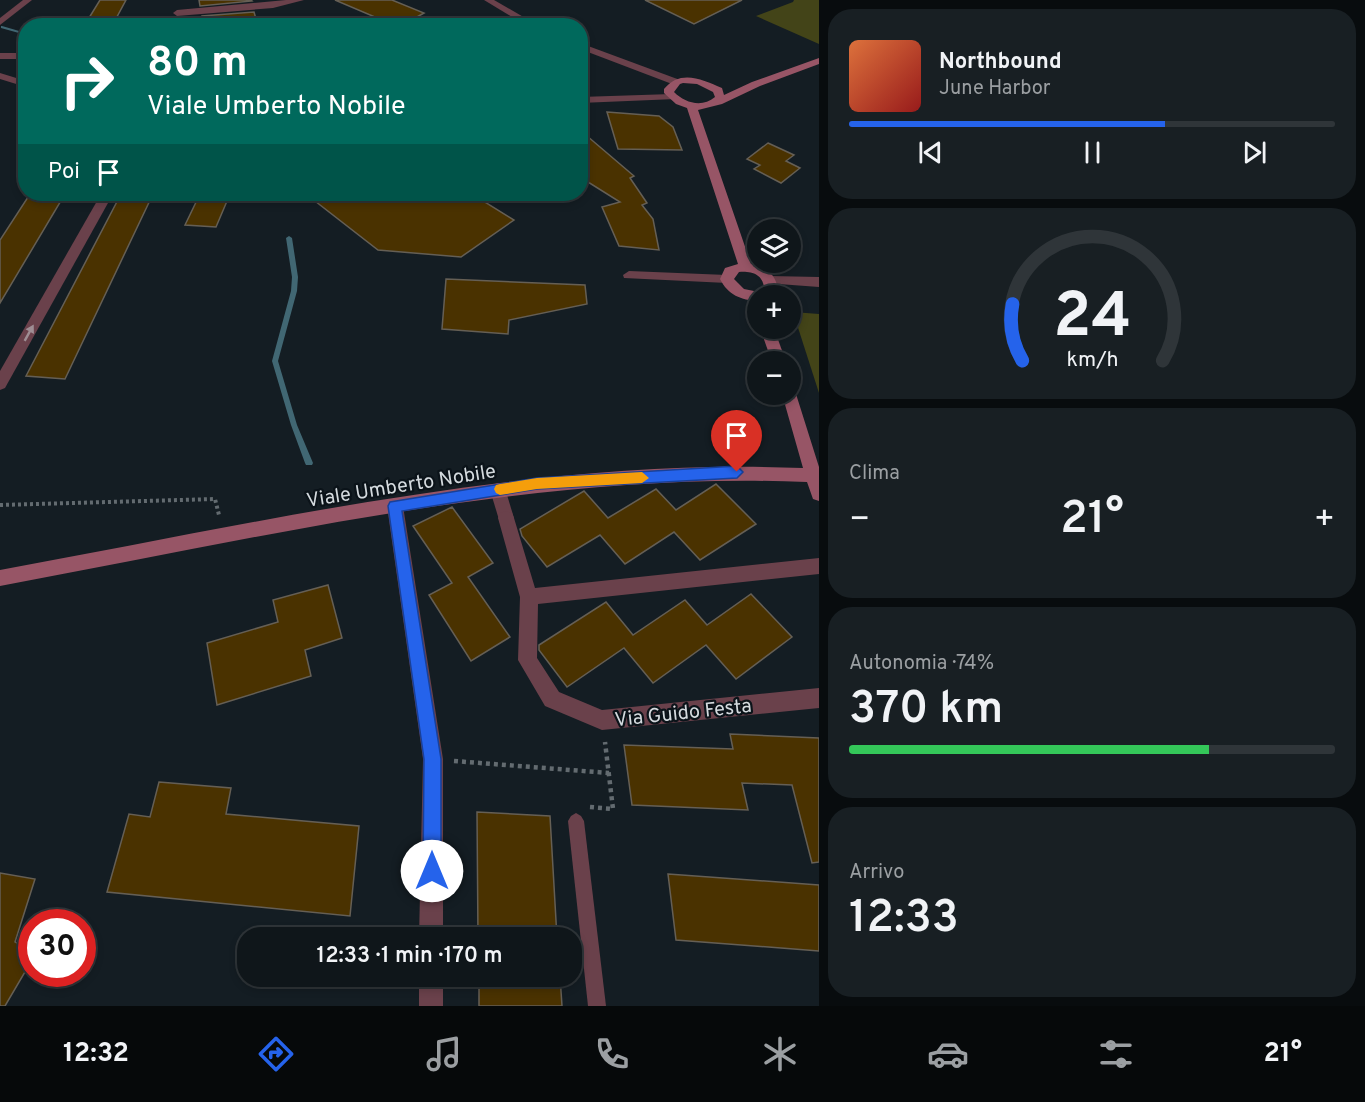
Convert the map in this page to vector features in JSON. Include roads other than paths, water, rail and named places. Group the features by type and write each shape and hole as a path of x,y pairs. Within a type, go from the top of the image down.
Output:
{"main road":[{"path":"756,84 707,83 691,80 676,82 669,89 672,97 692,106 707,106 756,84 819,61"},
{"path":"707,83 718,90 720,98 718,102"},
{"path":"692,106 746,267"},
{"path":"747,295 740,293 729,284 728,275 734,269 746,267 760,271 770,280 771,285"},
{"path":"792,405 819,494"},
{"name":"Viale Umberto Nobile","path":"0,579 225,536 537,484 737,472 813,475"}],"street":[{"path":"0,22 28,0"},
{"path":"177,13 300,0"},
{"path":"488,0 521,18"},
{"path":"588,49 676,82"},
{"path":"0,56 18,56"},
{"path":"0,76 18,82"},
{"path":"588,100 672,97"},
{"path":"0,384 103,201"},
{"path":"629,275 727,279"},
{"path":"770,280 819,282"},
{"name":"Via Guido Festa","path":"498,490 529,597 527,660 552,699 602,720 819,698"},
{"path":"395,506 433,759 431,927"},
{"path":"529,597 819,566"},
{"path":"431,987 431,1006"}],"lane":[{"path":"576,821 597,1006"}],"waterway":[{"path":"2,27 18,32"},
{"path":"289,238 295,277 294,291 275,361 294,425 309,463"}]}
